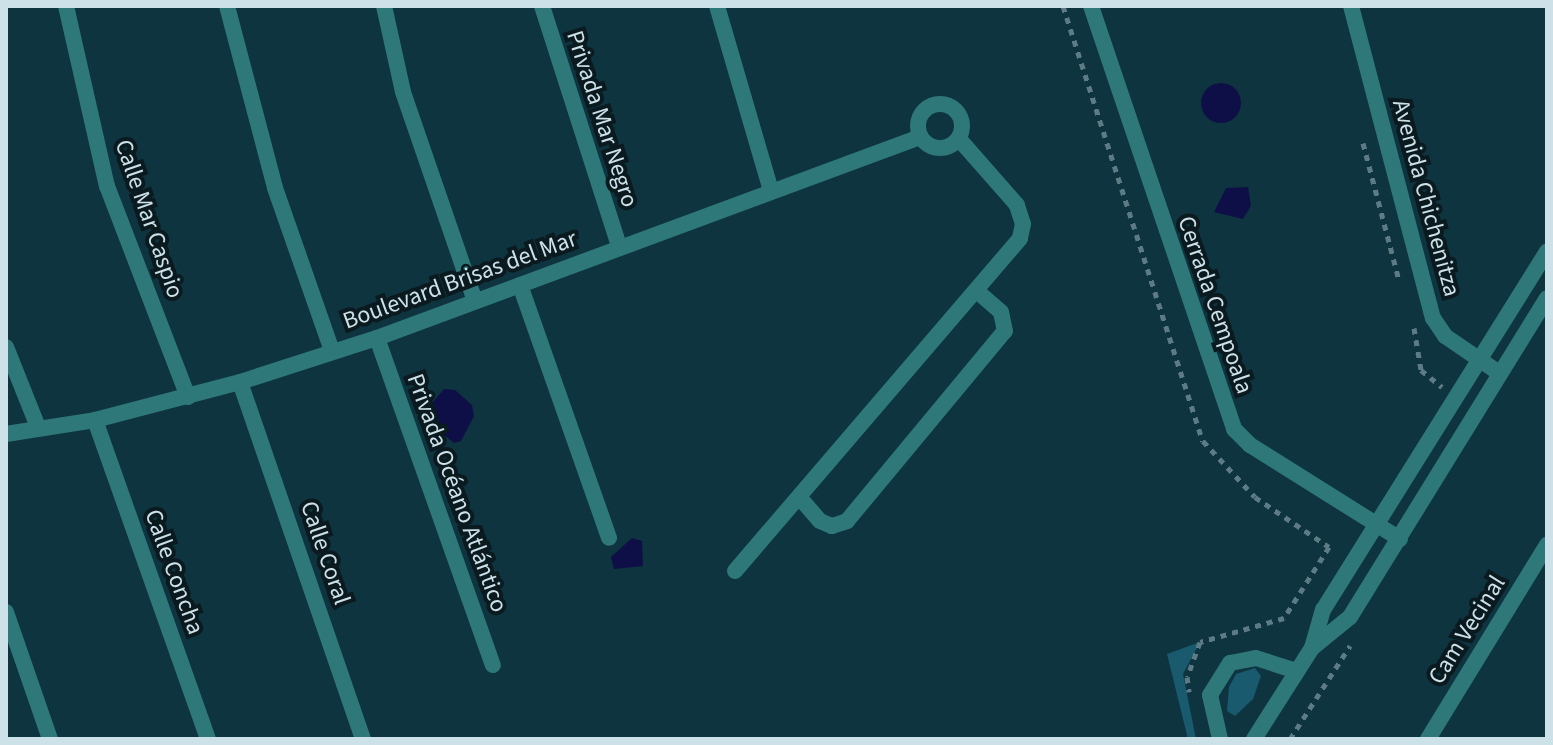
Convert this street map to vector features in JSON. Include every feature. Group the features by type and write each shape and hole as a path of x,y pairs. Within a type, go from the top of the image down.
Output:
{"street":[{"name":"Calle Mar Caspio","path":"66,6 107,186 188,397"},
{"path":"227,6 275,188 332,351"},
{"path":"384,6 403,92 475,301"},
{"name":"Privada Mar Negro","path":"542,6 619,246"},
{"path":"717,6 771,191"},
{"name":"Cerrada Cempoala","path":"1091,6 1234,429 1376,526 1400,539"},
{"name":"Avenida Chichenitza","path":"1351,6 1433,318 1445,336 1477,361 1499,373"},
{"path":"940,103 950,105 962,120 959,139 939,148 920,137 923,110 940,103"},
{"name":"Boulevard Brisas del Mar","path":"6,434 95,420 188,397 377,338 920,137"},
{"path":"735,571 1020,238 1023,224 1017,205 959,139"},
{"path":"1312,648 1323,610 1547,251"},
{"path":"520,285 609,538"},
{"path":"800,498 820,521 832,526 847,521 1005,331 1001,312 977,291"},
{"path":"1254,739 1312,648 1350,617 1547,298"},
{"name":"Privada Océano Atlántico","path":"377,338 493,665"},
{"path":"6,347 38,427"},
{"name":"Calle Coral","path":"240,382 363,739"},
{"name":"Calle Concha","path":"95,420 208,739"},
{"name":"Cam Vecinal","path":"1428,739 1547,545"},
{"path":"6,612 50,739"},
{"path":"1220,739 1210,695 1230,663 1256,658 1296,671"}],"path":[{"path":"1063,6 1203,441 1255,497 1329,547 1284,618 1200,642 1187,677 1192,708"},
{"path":"1361,135 1403,292"},
{"path":"1413,322 1421,370 1445,389 1438,402"}],"shaded area":[{"path":"1221,83 1235,89 1241,103 1235,117 1221,123 1207,117 1201,103 1207,89"},
{"path":"1248,187 1251,206 1243,219 1214,212 1226,188"},
{"path":"444,389 455,390 472,405 474,416 461,441 454,443 443,434 432,403"},
{"path":"632,538 642,541 643,566 614,569 611,557"},
{"path":"1200,642 1183,674 1196,739 1188,739 1167,654"},
{"path":"1255,668 1261,676 1253,699 1235,716 1227,711 1229,687 1236,674"}]}
